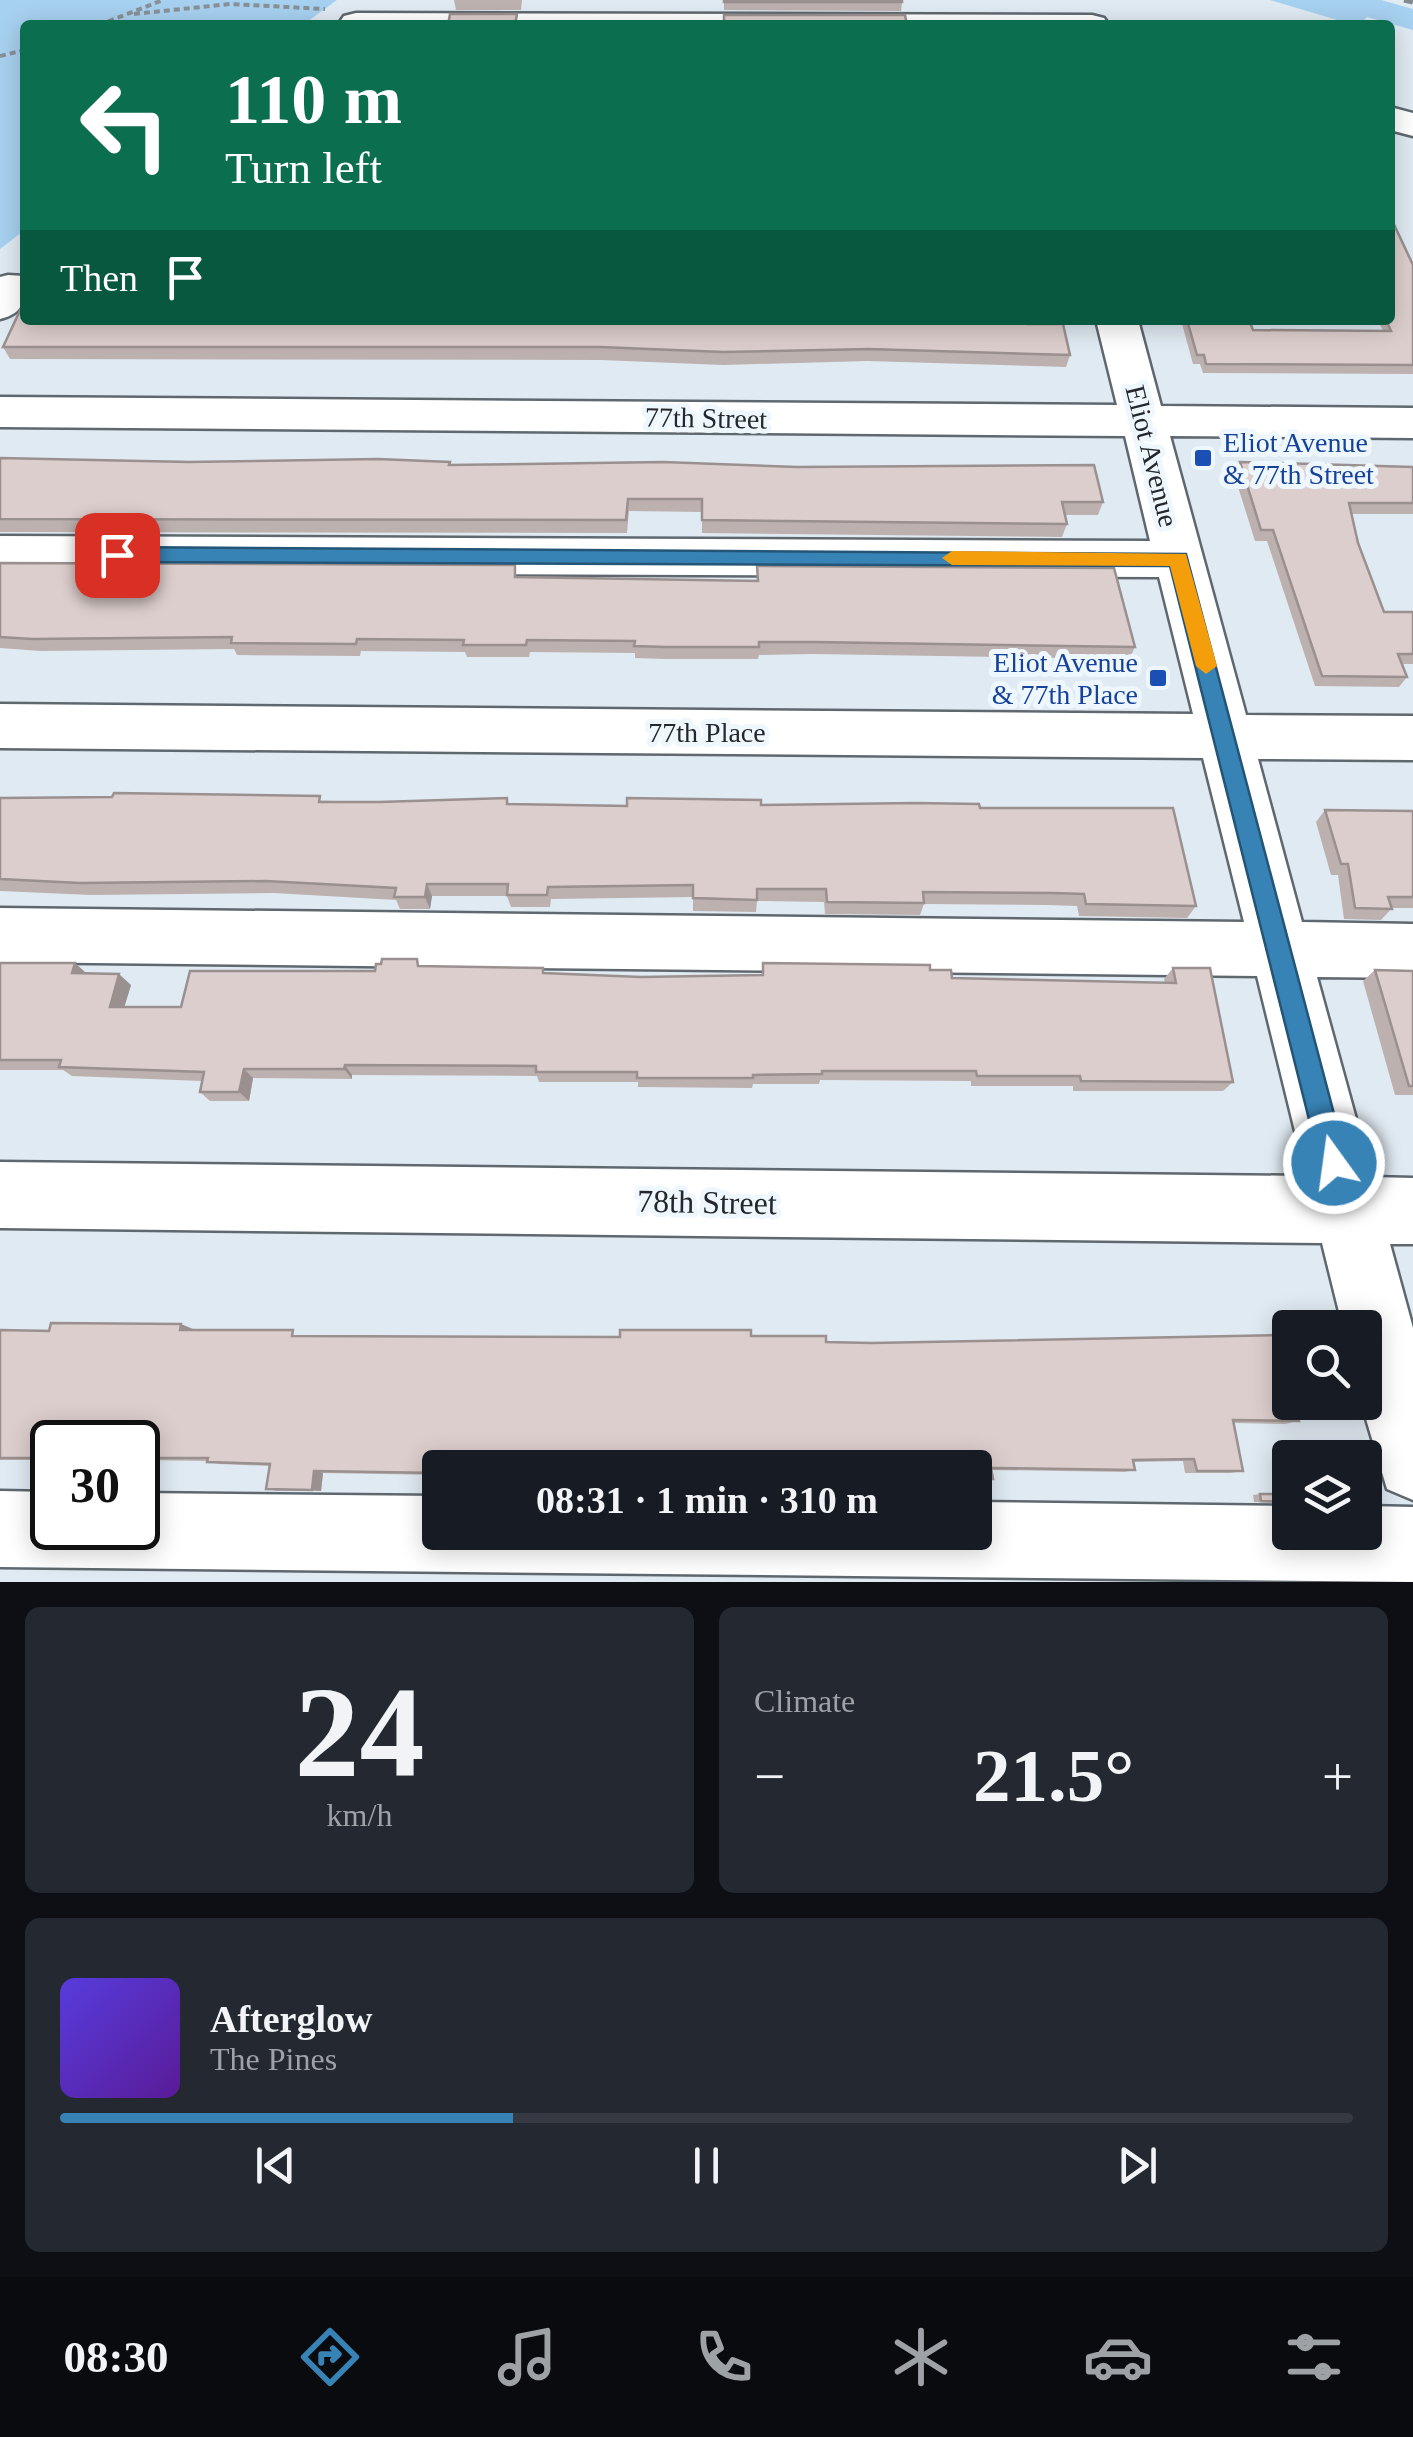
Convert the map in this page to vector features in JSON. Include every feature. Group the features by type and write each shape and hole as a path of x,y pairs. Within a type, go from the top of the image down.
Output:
{"street":[{"path":"347,20 386,0"},
{"name":"Eliot Avenue","path":"1119,325 1413,1463"},
{"name":"77th Street","path":"0,412 1413,423"},
{"path":"0,554 1178,559"},
{"name":"77th Place","path":"0,726 1413,738"},
{"path":"0,936 1413,952"},
{"name":"78th Street","path":"0,1195 1413,1210"},
{"path":"0,1529 1413,1545"}],"path":[{"path":"134,14 163,0"},
{"path":"115,20 190,4 297,2 347,20"}],"shaded area":[{"path":"0,0 337,0 310,20 20,20 20,234 0,249"},
{"path":"1270,0 1381,0 1413,9 1413,30 1395,25 1395,20 1337,20"}],"building":[{"path":"902,0 902,2 724,2"},
{"path":"450,14 517,14 516,20 449,20"},
{"path":"724,15 905,15 906,20 724,20"},
{"path":"1395,227 1413,265 1413,365 1206,364 1204,355 1197,355 1188,325 1251,325 1253,330 1391,331 1388,325 1395,325"},
{"path":"20,310 20,325 1063,325 1070,355 869,349 723,352 600,347 3,347"},
{"path":"0,458 188,462 378,459 450,462 449,465 1094,465 1103,502 1062,502 1067,524 702,520 702,499 628,499 626,520 0,519"},
{"path":"1240,462 1413,467 1413,503 1349,503 1358,543 1384,612 1413,612 1413,654 1398,654 1407,677 1322,676 1273,530 1261,530"},
{"path":"0,563 515,565 515,577 758,581 757,566 1114,568 1135,647 759,642 759,647 666,647 634,646 635,641 527,640 526,645 463,645 464,640 357,639 356,644 231,643 232,637 0,637"},
{"path":"114,793 320,796 319,802 507,798 507,804 627,806 627,798 761,800 761,805 916,803 979,804 980,808 1173,808 1196,906 1086,904 1084,894 1053,893 923,892 924,903 827,902 826,889 757,889 757,900 693,898 693,885 548,887 547,895 507,895 508,884 427,884 425,897 394,897 396,888 266,881 80,883 0,879 0,798 112,797"},
{"path":"1325,810 1413,811 1413,897 1388,897 1392,909 1355,908 1348,864 1341,864"},
{"path":"382,959 417,959 418,966 543,968 543,973 641,977 763,975 763,963 930,965 930,970 951,970 952,978 1176,983 1173,968 1210,968 1233,1082 1081,1081 1080,1076 977,1076 976,1071 822,1071 753,1078 637,1078 637,1072 536,1072 536,1066 345,1065 344,1069 244,1069 239,1092 200,1092 204,1072 59,1067 61,1060 0,1060 0,963 75,963 72,973 119,974 110,1007 181,1007 190,971 375,971"},
{"path":"1375,970 1413,971 1413,1086 1409,1086"},
{"path":"51,1323 181,1324 180,1330 293,1330 292,1336 620,1337 620,1330 751,1330 751,1336 826,1336 826,1342 872,1343 1272,1335 1272,1420 1299,1421 1233,1420 1243,1471 1197,1471 1194,1459 1133,1460 1135,1470 992,1468 992,1450 422,1450 422,1473 314,1471 312,1490 266,1489 270,1464 160,1458 160,1420 30,1420 30,1458 0,1458 0,1330 49,1331"},
{"path":"1260,1494 1272,1494 1272,1501 1261,1501"}],"railway":[{"path":"1404,0 1413,2"}],"slow traffic":[{"path":"952,558 1178,559 1206,666"}],"place":[{"name":"Eliot Avenue & 77th Street","path":"1203,458"},
{"name":"Eliot Avenue & 77th Place","path":"1158,678"}],"route":[{"path":"117,555 1178,559 1334,1163"}]}
